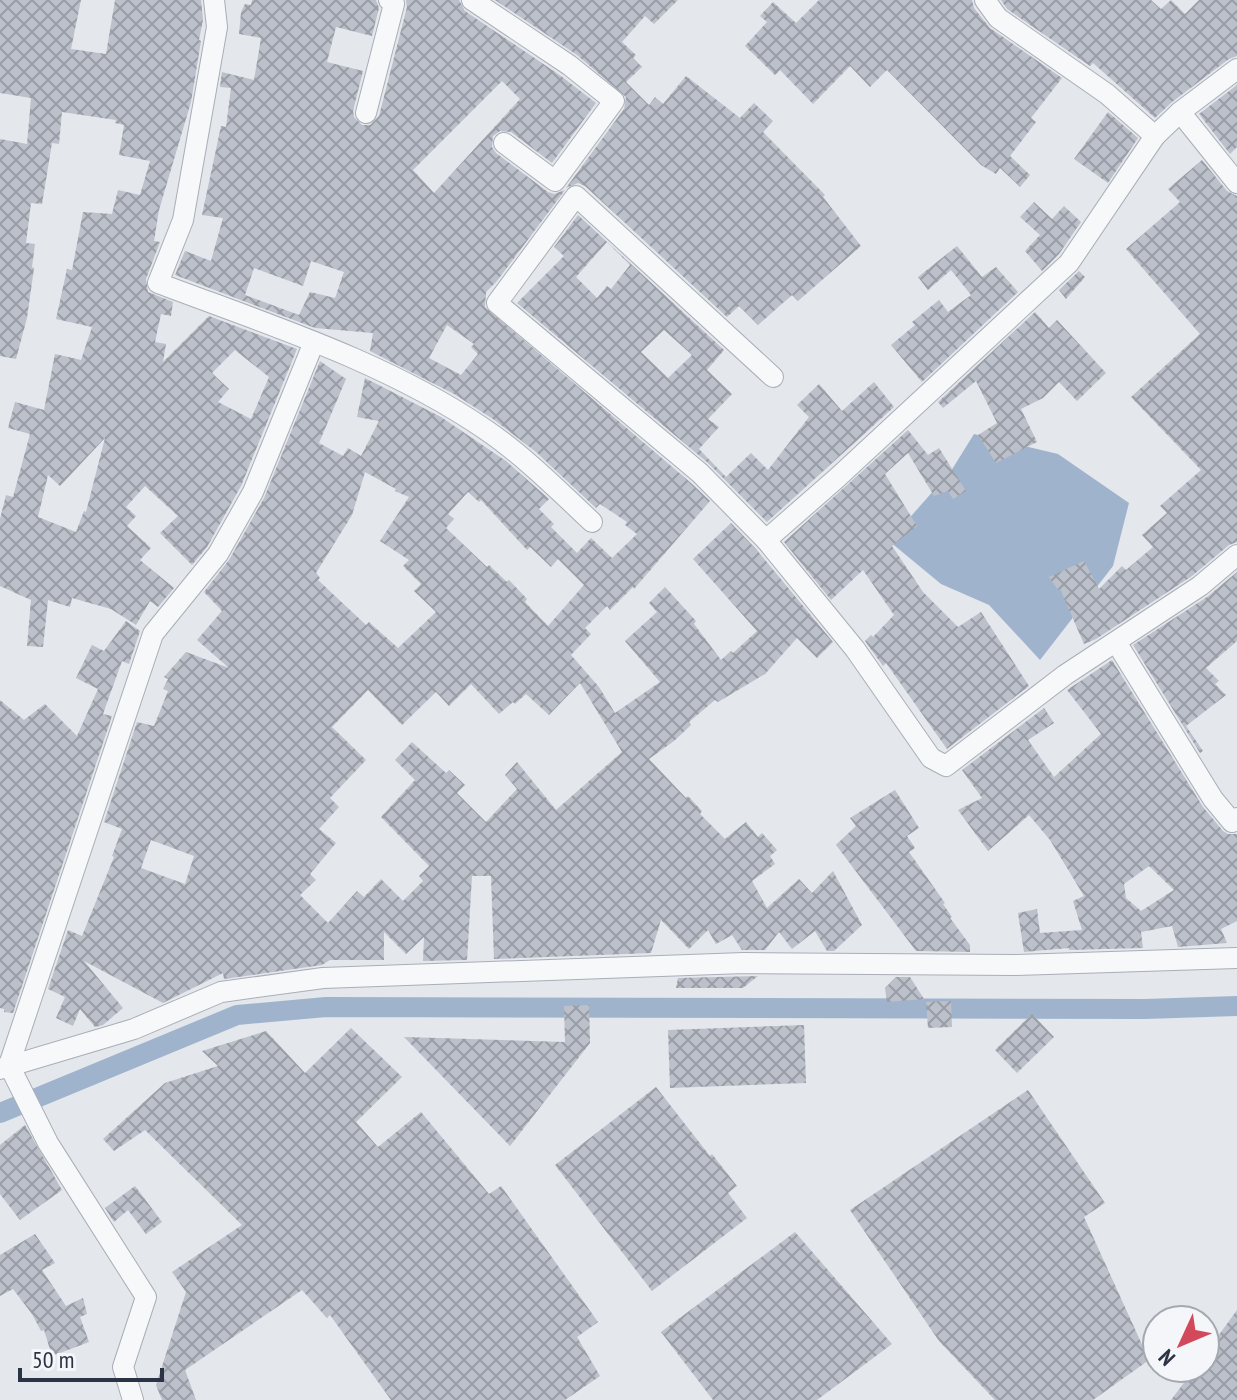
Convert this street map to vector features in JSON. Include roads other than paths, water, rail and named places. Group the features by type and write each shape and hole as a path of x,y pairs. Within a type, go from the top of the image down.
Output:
{"street":[{"path":"214,0 217,27 183,220 158,283 314,342 418,389 487,430 592,522"},
{"path":"366,113 394,4 389,0"},
{"path":"472,0 569,65 614,101 555,181 504,143"},
{"path":"985,0 998,18 1107,94 1155,136"},
{"path":"766,540 1069,263 1155,136 1180,112 1237,69"},
{"path":"1180,112 1237,183"},
{"path":"773,377 576,196 497,303 700,473 766,540 855,649 931,758 946,766 1065,675 1200,586 1237,555"},
{"path":"133,1400 123,1367 146,1297 48,1143 5,1067 153,634 218,554 253,492 314,342"},
{"path":"1116,642 1213,799 1232,822 1237,818"},
{"path":"5,1067 134,1029 221,992 323,978 744,963 1016,965 1237,958"}],"water":[{"path":"974,434 1058,454 1129,503 1113,566 1040,660 989,605 941,584 889,541 951,471"}],"waterway":[{"path":"0,1113 237,1015 326,1007 1145,1009 1237,1006"}]}
